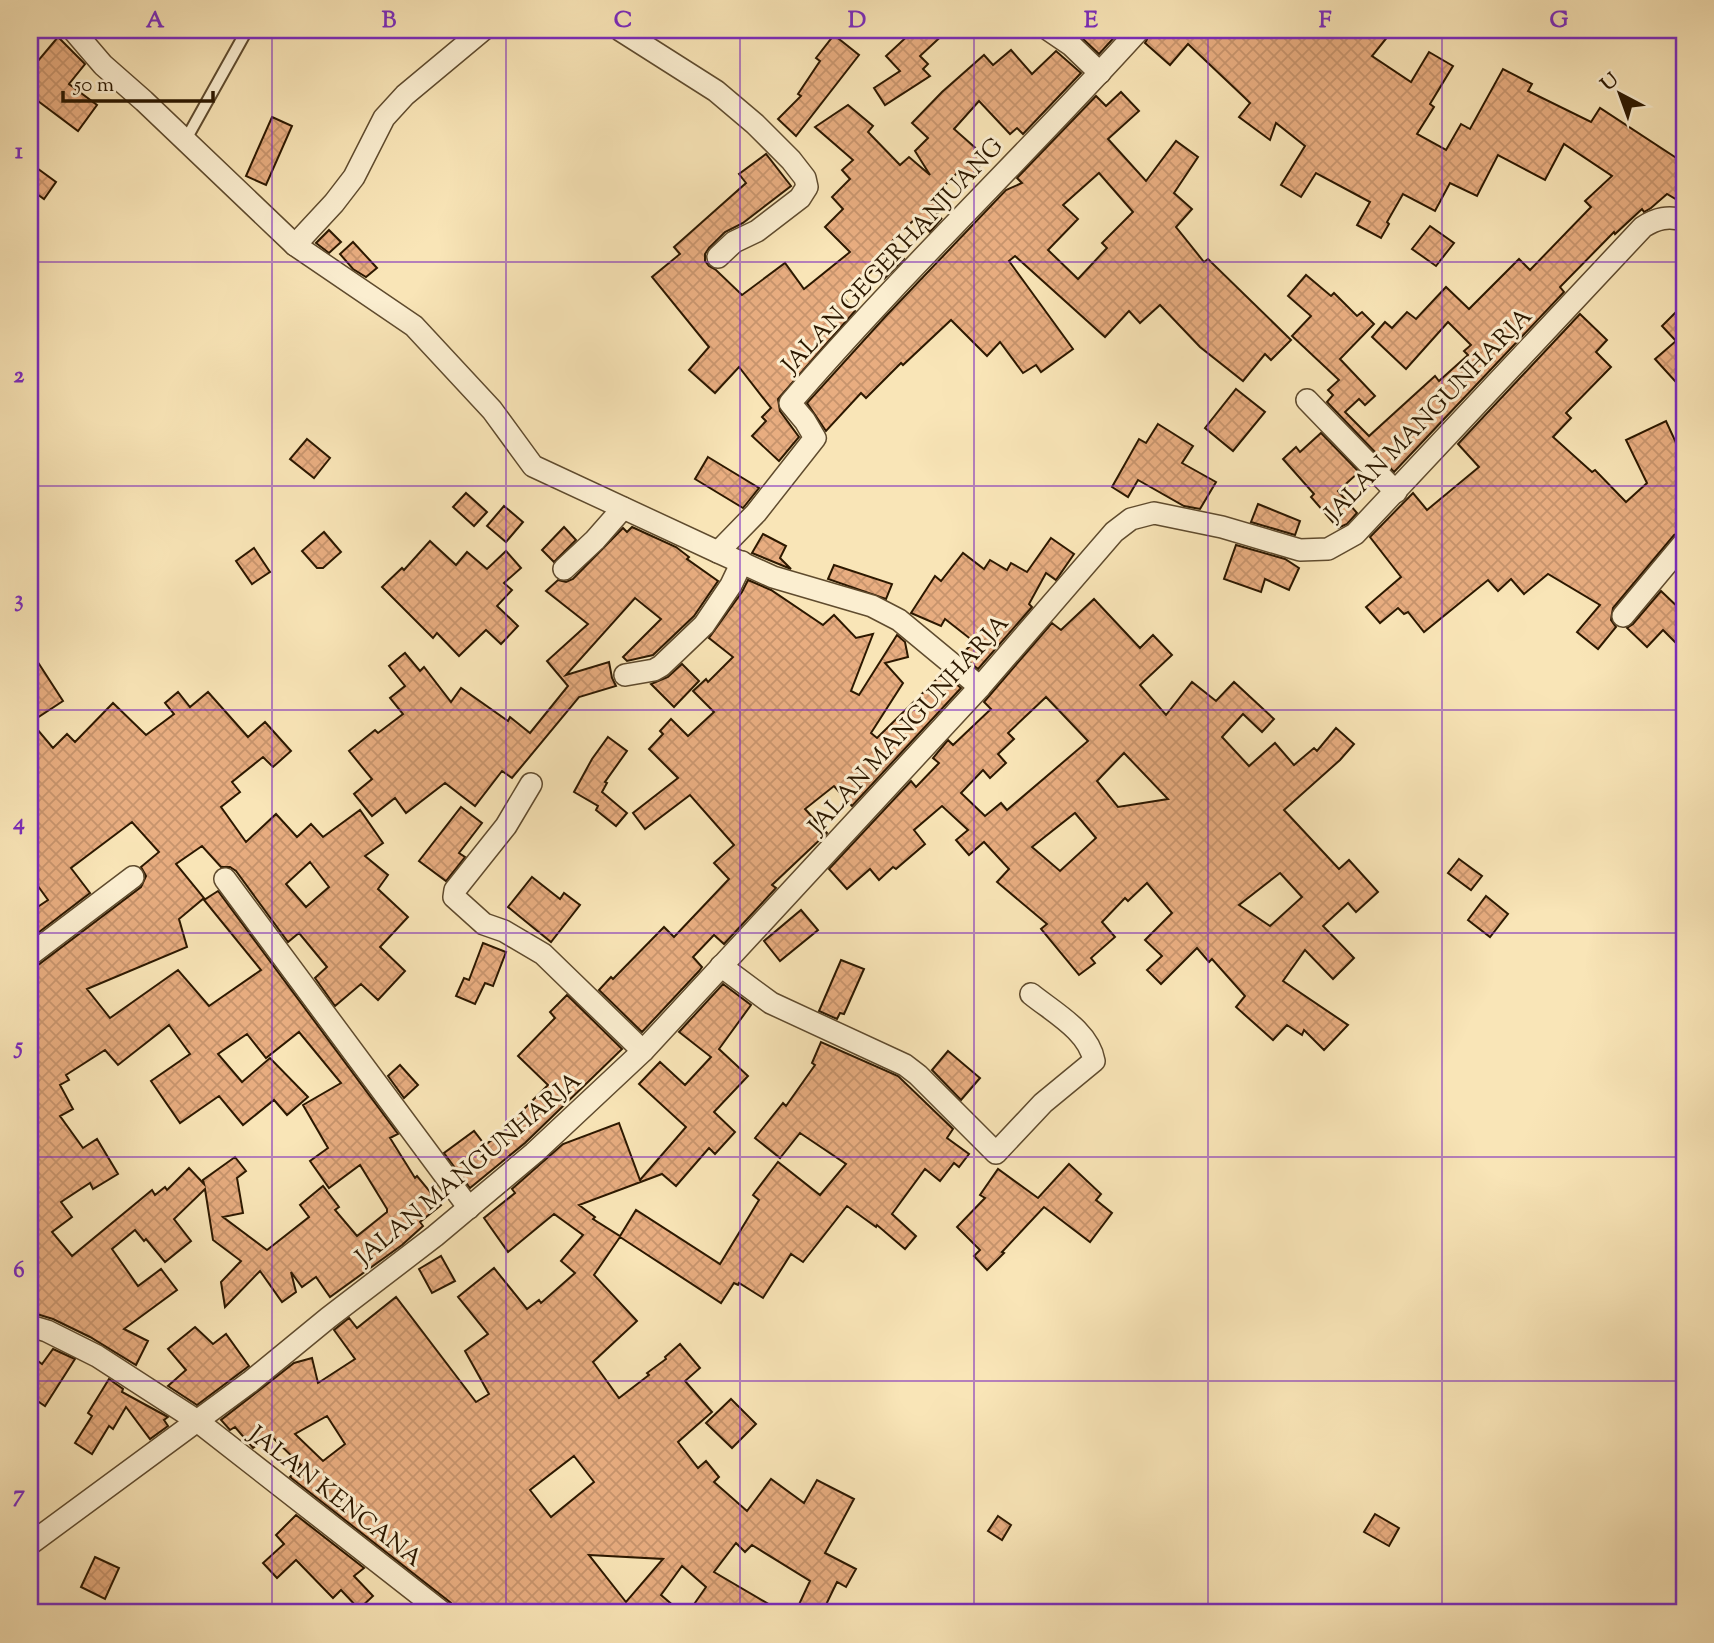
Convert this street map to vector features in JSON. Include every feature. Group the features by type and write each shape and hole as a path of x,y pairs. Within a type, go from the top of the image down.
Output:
{"street":[{"path":"73,30 103,65 295,246 414,326 492,410 533,466 773,577 872,606 899,620 980,687"},
{"path":"295,246 354,177 384,118 405,95 483,30"},
{"path":"620,30 716,91 755,124 806,178 807,187 800,198 757,231 734,242 718,257"},
{"path":"1049,30 1071,45 1100,73"},
{"name":"JALAN GEGERHANJUANG","path":"718,552 756,513 815,438 790,403 913,267 1139,30"},
{"name":"JALAN MANGUNHARJA","path":"30,1544 250,1382 534,1153 643,1051 980,687 1114,532 1131,519 1154,513 1222,527 1300,550 1328,549 1355,534 1643,228 1655,219 1672,217 1684,220"},
{"path":"1307,400 1396,492"},
{"path":"564,569 623,509"},
{"path":"1623,616 1684,543"},
{"path":"625,675 661,666 704,625 742,562"},
{"path":"531,784 506,826 455,890 454,897 484,924 504,931 544,954 643,1051"},
{"path":"30,956 133,877"},
{"path":"225,879 469,1208"},
{"path":"721,966 771,1003 905,1065 918,1074 996,1153 1043,1102 1094,1061 1092,1049 1083,1036 1031,993"},
{"name":"JALAN KENCANA","path":"30,1326 47,1331 97,1356 197,1420 443,1613"}],"lane":[{"path":"185,141 247,30"}],"building":[{"path":"914,30 948,30 920,56 928,64 923,69 930,76 885,105 874,88 900,71 886,56"},
{"path":"1090,30 1121,30 1099,54 1082,38"},
{"path":"1152,30 1393,30 1372,56 1411,82 1429,52 1453,66 1430,104 1434,107 1417,134 1446,150 1461,124 1470,129 1503,69 1532,84 1528,91 1591,122 1600,108 1684,163 1684,204 1667,194 1651,208 1644,212 1642,209 1615,234 1614,232 1560,287 1564,292 1394,472 1327,402 1333,395 1328,390 1339,380 1292,336 1311,316 1288,296 1306,275 1331,296 1334,293 1357,316 1362,312 1374,324 1340,359 1375,396 1365,405 1359,399 1345,412 1369,436 1435,376 1439,381 1468,355 1464,351 1471,345 1448,322 1406,369 1372,337 1385,322 1392,328 1407,312 1416,319 1446,287 1469,309 1519,259 1530,270 1591,207 1585,201 1612,176 1564,144 1545,180 1498,155 1477,196 1450,183 1435,211 1403,194 1381,238 1357,225 1370,202 1316,173 1301,197 1281,185 1305,146 1276,123 1270,140 1239,117 1250,103 1188,44 1170,65 1145,43"},
{"path":"834,35 859,55 796,136 778,119 801,96 798,94 820,61 816,58"},
{"path":"58,37 85,64 69,84 97,105 78,131 30,95 30,55 38,61"},
{"path":"1011,50 1032,74 1056,51 1081,73 1023,134 1017,128 1010,134 979,101 954,129 987,158 969,178 960,170 938,192 947,203 927,225 942,218 930,232 917,217 890,243 904,259 884,279 875,268 842,296 855,311 778,399 780,411 799,437 779,461 752,436 766,421 762,417 771,408 739,367 715,393 689,370 709,347 652,277 680,254 674,247 746,183 739,174 766,154 791,186 743,223 725,232 709,248 705,261 742,295 785,263 804,289 850,252 825,227 843,209 832,197 850,179 842,170 853,160 815,127 848,105 873,126 868,132 900,165 909,157 930,175 915,151 928,138 912,123 984,55 993,65"},
{"path":"1121,92 1139,111 1108,139 1146,181 1176,141 1198,157 1174,193 1192,209 1176,227 1204,262 1208,259 1291,340 1271,360 1265,354 1243,381 1200,347 1160,305 1140,323 1129,311 1105,337 1015,256 1009,261 1073,349 1041,372 1036,365 1023,373 1000,342 987,356 951,320 903,365 901,363 866,398 861,393 826,431 807,403 1006,190 1022,183 1017,178 1096,96 1106,106","holes":["1099,173 1133,212 1102,243 1107,248 1078,279 1048,250 1078,219 1063,205"]},
{"path":"272,117 292,126 266,185 246,176"},
{"path":"30,163 56,182 44,199 30,189"},
{"path":"1430,226 1454,243 1436,266 1412,249"},
{"path":"329,230 341,242 329,253 316,243"},
{"path":"353,242 377,268 366,277 353,269 340,254"},
{"path":"1684,304 1684,391 1655,359 1676,341 1662,326"},
{"path":"1580,314 1607,340 1596,352 1611,367 1566,413 1571,418 1553,437 1592,472 1595,470 1626,502 1647,483 1626,440 1666,421 1684,460 1684,530 1674,535 1613,608 1611,620 1616,627 1598,649 1577,632 1600,605 1548,574 1524,594 1511,579 1498,591 1488,580 1424,632 1408,612 1404,614 1398,608 1380,623 1366,607 1401,577 1370,537 1413,493 1427,510 1479,467 1458,444"},
{"path":"1236,389 1265,412 1233,451 1205,428"},
{"path":"1158,424 1193,446 1182,463 1216,482 1200,509 1184,506 1138,480 1128,497 1112,487 1139,439 1146,443"},
{"path":"1321,433 1359,472 1338,491 1357,513 1347,524 1338,528 1311,497 1314,494 1283,459 1296,447 1300,452"},
{"path":"307,439 330,458 314,478 290,459"},
{"path":"708,457 759,488 743,508 695,479"},
{"path":"466,493 487,512 474,526 453,507"},
{"path":"1258,504 1300,521 1295,535 1251,522"},
{"path":"504,506 523,522 506,542 487,526"},
{"path":"564,527 576,540 554,562 542,550"},
{"path":"632,527 676,547 689,557 687,559 718,581 694,616 653,655 627,661 623,657 661,619 635,598 566,675 609,662 616,686 579,697 512,778 502,771 475,806 445,783 406,813 395,798 372,816 354,794 372,779 349,751 375,730 378,733 403,714 390,698 405,686 389,666 405,653 420,671 424,667 451,702 461,688 508,721 510,717 530,733 568,686 547,661 588,624 546,591 558,580 566,582 573,579 623,528 627,532"},
{"path":"324,532 341,552 323,568 317,568 302,551"},
{"path":"763,534 786,546 780,558 791,569 752,553"},
{"path":"1051,538 1074,554 1056,580 1046,573 1029,604 1032,607 978,669 961,655 976,640 973,641 945,619 941,626 911,613 935,576 941,581 963,553 984,569 990,560 1007,570 1011,563 1027,572"},
{"path":"430,541 456,565 467,552 487,569 506,551 521,568 504,583 512,590 497,606 518,626 501,644 486,630 459,656 437,633 433,638 382,587 402,568 404,570"},
{"path":"1236,545 1285,559 1299,568 1289,590 1265,579 1261,592 1224,579"},
{"path":"254,548 270,572 252,584 236,561"},
{"path":"834,565 892,584 886,599 828,579"},
{"path":"748,580 771,590 823,625 834,615 856,638 873,634 851,691 859,695 897,635 905,642 908,657 885,663 903,683 871,733 877,738 943,673 961,688 852,806 834,786 805,809 827,833 772,885 776,888 724,944 714,935 693,957 702,967 642,1032 599,990 664,927 674,937 729,879 714,863 734,845 690,795 645,829 633,813 678,778 649,749 663,734 660,731 671,719 688,736 714,712 693,691 706,679 708,682 733,657 709,638"},
{"path":"1661,591 1684,613 1684,651 1663,630 1647,647 1627,628"},
{"path":"1094,599 1140,648 1153,635 1172,655 1140,685 1166,715 1192,682 1216,701 1234,682 1274,719 1262,732 1243,714 1222,737 1249,766 1275,743 1294,765 1314,748 1317,751 1336,728 1354,744 1284,810 1339,869 1349,860 1378,892 1356,912 1348,903 1323,926 1354,958 1333,979 1305,950 1283,981 1348,1025 1324,1050 1304,1030 1302,1035 1287,1025 1273,1040 1236,1007 1245,996 1212,959 1209,962 1197,948 1161,984 1147,970 1162,956 1145,940 1172,913 1147,883 1128,901 1125,898 1102,922 1115,937 1091,958 1095,963 1079,975 1041,929 1047,924 997,882 1009,869 984,842 969,855 956,840 968,830 942,806 914,830 925,844 879,880 870,869 847,889 829,869 911,781 916,787 939,763 933,758 948,740 953,745 991,709 984,702 1052,623 1061,630","holes":["1046,697 1088,741 1007,810 1001,803 985,816 961,793 983,770 990,778 1006,763 998,754 1014,739 1008,733","1124,753 1168,799 1118,807 1097,781","1075,813 1096,838 1060,871 1032,847","1280,873 1302,897 1270,926 1239,905"]},
{"path":"30,650 63,701 31,722 53,748 67,734 75,742 113,703 146,735 174,714 165,703 178,692 190,707 208,692 248,737 265,722 291,751 273,767 263,757 232,782 240,792 221,807 246,842 276,814 297,837 311,824 323,837 360,810 383,843 365,856 388,875 378,889 408,917 380,947 405,971 378,1000 361,984 335,1006 315,978 327,967 299,933 288,942 236,871 230,867 221,867 202,846 176,864 204,898 179,919 187,947 87,989 110,1018 178,970 209,1006 261,970 204,900 218,891 398,1134 390,1138 415,1178 417,1176 441,1205 420,1222 423,1226 402,1245 330,1297 316,1277 302,1287 291,1272 296,1292 282,1302 260,1271 225,1307 221,1282 241,1261 213,1240 205,1189 174,1219 191,1241 165,1262 135,1230 112,1249 138,1286 161,1269 177,1290 124,1329 148,1341 136,1365 90,1337 53,1319 30,1312 30,968 38,965 141,887 146,876 141,867 159,852 132,822 71,868 90,893 30,939 30,912 48,900 30,875","holes":["310,862 329,887 306,907 286,884","169,1025 190,1054 151,1081 180,1123 219,1096 243,1125 274,1100 287,1115 308,1097 270,1058 242,1082 218,1054 247,1034 266,1058 299,1032 341,1083 303,1105 328,1148 310,1161 329,1188 360,1165 387,1212 357,1236 335,1210 339,1207 323,1186 300,1205 309,1217 267,1250 223,1217 243,1213 237,1178 246,1171 235,1157 203,1180 204,1184 189,1168 167,1190 165,1187 155,1195 152,1190 72,1256 52,1232 72,1217 61,1202 90,1183 93,1189 118,1174 97,1139 83,1148 60,1116 73,1109 60,1085 69,1080 66,1075 105,1050 118,1065"]},
{"path":"682,664 699,681 674,707 651,684 668,677"},
{"path":"608,737 627,751 605,782 607,783 602,792 627,813 616,826 596,810 598,806 574,792"},
{"path":"461,807 482,823 459,853 465,857 446,881 419,861"},
{"path":"1459,859 1482,876 1471,890 1448,873"},
{"path":"532,877 560,899 564,893 580,905 551,942 508,907"},
{"path":"1486,896 1508,914 1490,937 1468,920"},
{"path":"801,910 818,930 780,961 764,941"},
{"path":"483,943 506,952 493,986 485,983 475,1004 456,996 464,978 469,980"},
{"path":"841,960 864,969 844,1014 840,1013 837,1019 819,1011"},
{"path":"723,984 751,1005 719,1049 748,1076 714,1112 735,1132 715,1154 709,1148 676,1186 662,1174 579,1205 595,1217 593,1219 620,1236 636,1210 720,1264 759,1200 753,1195 778,1162 820,1195 846,1164 800,1133 780,1158 755,1138 783,1103 786,1106 815,1065 812,1063 821,1042 898,1076 953,1129 947,1138 969,1154 959,1167 954,1163 940,1181 925,1169 892,1214 916,1236 905,1249 877,1225 876,1227 847,1206 803,1262 791,1254 763,1298 739,1283 734,1283 721,1303 620,1237 594,1275 637,1321 593,1362 619,1398 649,1375 647,1373 680,1344 700,1368 685,1381 712,1412 678,1442 698,1468 706,1461 719,1477 714,1482 747,1511 771,1479 804,1503 817,1480 854,1499 825,1553 856,1569 846,1587 837,1582 822,1613 795,1613 810,1581 752,1545 745,1552 736,1543 714,1572 784,1613 688,1613 706,1587 682,1566 661,1595 682,1613 456,1613 451,1603 290,1477 301,1465 270,1435 253,1448 235,1427 230,1430 221,1420 294,1363 312,1358 318,1383 355,1359 334,1330 349,1318 357,1328 396,1297 476,1402 489,1394 465,1351 488,1334 458,1297 494,1268 527,1309 539,1300 541,1303 575,1273 561,1261 583,1235 554,1214 508,1252 484,1218 515,1193 512,1189 563,1144 619,1123 640,1180 686,1127 639,1084 660,1062 685,1085 711,1057 679,1032","holes":["327,1416 345,1444 323,1461 295,1434","574,1456 594,1482 551,1517 530,1490","589,1555 663,1559 626,1602"]},
{"path":"567,995 622,1049 525,1143 470,1188 444,1153 474,1131 485,1145 513,1124 511,1122 548,1085 518,1056 555,1018 550,1012"},
{"path":"948,1051 980,1078 961,1100 932,1070"},
{"path":"400,1065 418,1085 404,1098 388,1076"},
{"path":"1069,1164 1101,1194 1096,1200 1112,1213 1090,1242 1044,1207 987,1270 974,1256 980,1250 957,1227 985,1198 980,1195 998,1169 1038,1198"},
{"path":"441,1256 455,1281 432,1293 419,1269"},
{"path":"195,1327 213,1344 226,1334 249,1366 197,1405 168,1386 186,1370 168,1349"},
{"path":"53,1349 75,1359 45,1406 30,1396 30,1355 42,1364"},
{"path":"109,1379 123,1389 122,1392 168,1417 164,1420 168,1426 150,1439 126,1407 113,1429 109,1426 92,1454 75,1443 92,1416 88,1413"},
{"path":"731,1399 756,1424 732,1448 706,1423"},
{"path":"1375,1514 1399,1528 1389,1546 1364,1532"},
{"path":"296,1515 364,1568 354,1576 373,1596 359,1609 341,1590 333,1598 296,1560 277,1578 263,1563 284,1544 276,1535"},
{"path":"998,1516 1011,1525 1002,1540 988,1531"},
{"path":"95,1557 119,1568 105,1599 81,1587"}]}
